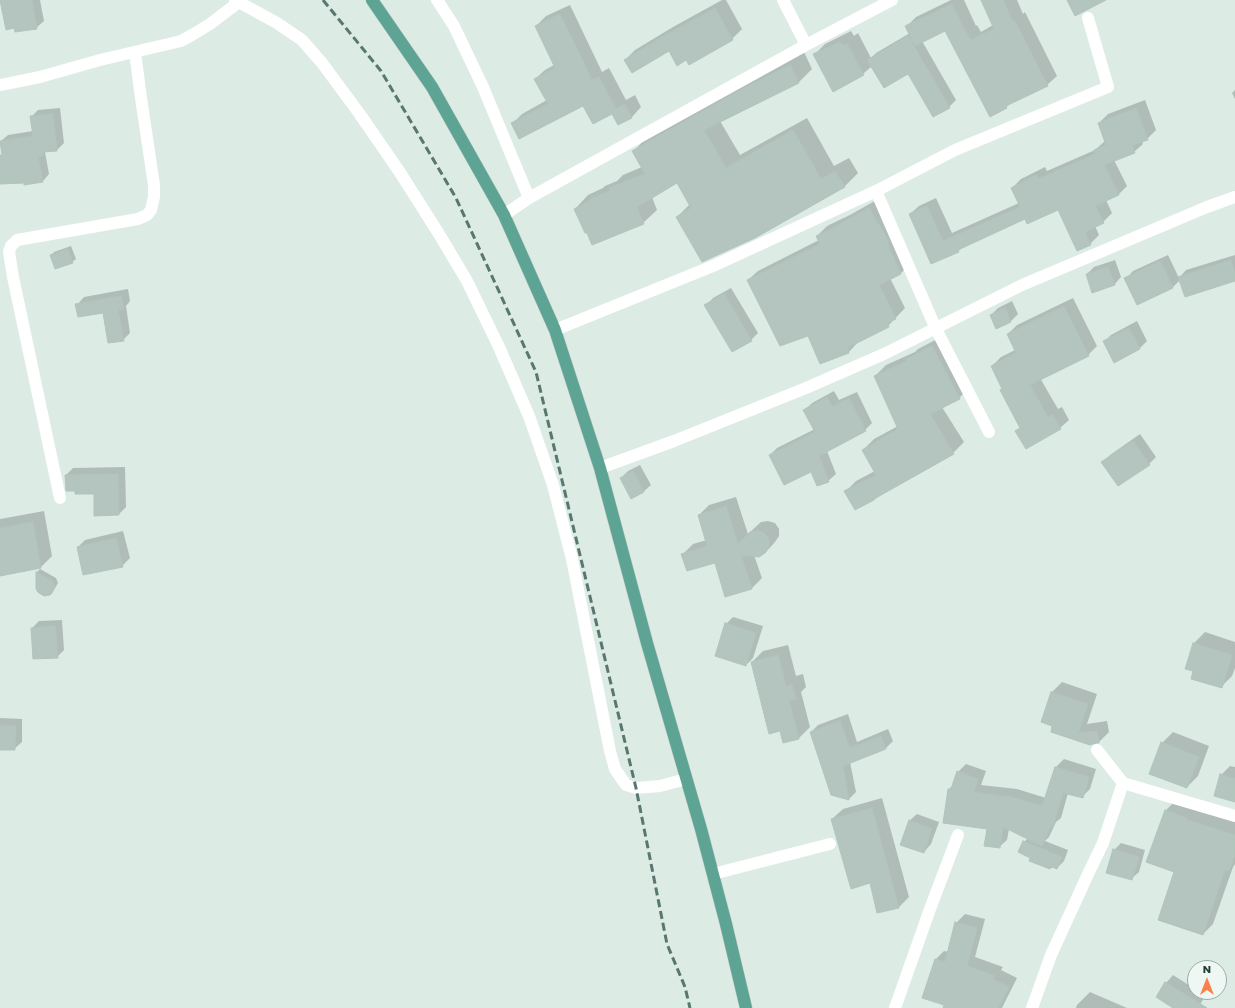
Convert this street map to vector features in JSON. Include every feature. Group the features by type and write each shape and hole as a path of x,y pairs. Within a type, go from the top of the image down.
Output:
{"main road":[{"path":"372,0 432,87 504,214 555,330 600,468 713,874 746,1008"}],"street":[{"path":"437,0 454,26 482,87 529,198"},
{"path":"783,0 806,45"},
{"path":"504,214 529,198 806,45 892,0"},
{"path":"0,85 40,77 100,60 181,41 222,15 237,1 277,23 302,40 322,63 399,171 463,274 500,347 528,416 553,485 572,559 610,751 615,769 626,785 636,788 660,786 686,779"},
{"path":"555,330 713,266 876,191 955,150 1108,87 1088,18"},
{"path":"60,498 9,252 11,246 17,240 138,219 147,215 151,210 154,197 154,185 135,52"},
{"path":"876,191 936,329 989,432"},
{"path":"600,468 674,441 806,388 884,354 1022,285 1207,206 1235,197"},
{"path":"1097,750 1123,783 1235,816"},
{"path":"1032,1008 1051,955 1103,843 1123,783"},
{"path":"895,1008 958,835"},
{"path":"713,874 830,844"}],"building":[{"path":"0,0 32,0 37,29 15,32 14,28 6,30"},
{"path":"981,0 1003,0 1013,22 1015,21 1048,86 1006,106 1007,108 990,117 945,31 915,46 905,26 952,4 971,40 994,29"},
{"path":"1067,0 1106,0 1075,16"},
{"path":"715,8 733,40 689,65 686,60 677,66 669,51 632,73 624,60"},
{"path":"560,14 592,80 599,77 616,109 625,104 632,118 618,125 612,114 593,124 583,106 519,139 511,123 548,104 534,79 555,68 535,26"},
{"path":"908,36 950,108 933,117 908,74 884,88 867,60"},
{"path":"840,42 843,46 847,44 864,75 833,92 813,54"},
{"path":"790,65 799,83 704,130 726,168 793,130 821,179 835,171 845,187 755,238 702,262 676,217 691,208 677,183 637,207 644,224 592,245 574,209 591,200 590,199 610,191 609,188 645,174 632,151 742,89"},
{"path":"1136,108 1148,140 1132,145 1135,153 1104,165 1119,195 1095,206 1104,223 1085,232 1091,245 1077,251 1058,210 1027,224 1025,219 958,250 959,252 931,264 909,214 927,206 943,241 1020,207 1011,188 1036,175 1038,179 1095,154 1094,150 1106,145 1098,123"},
{"path":"53,114 57,151 43,152 43,156 38,156 43,182 24,185 24,183 0,184 0,155 2,155 0,141 33,136 30,116"},
{"path":"869,208 889,242 887,243 901,274 879,285 896,319 887,323 889,327 847,348 849,353 820,364 808,336 780,346 747,280 820,244 816,236"},
{"path":"68,249 73,263 55,269 50,255"},
{"path":"1231,260 1235,272 1235,281 1185,297 1178,277"},
{"path":"1160,261 1173,288 1137,305 1124,278"},
{"path":"1108,267 1115,285 1092,293 1086,274"},
{"path":"724,294 752,341 732,352 704,305"},
{"path":"121,296 124,309 118,310 124,341 108,343 103,313 78,317 75,304"},
{"path":"1064,306 1089,356 1030,385 1048,417 1053,415 1061,429 1026,449 1015,431 1020,428 1000,390 1002,389 991,366 1016,353 1007,334"},
{"path":"1005,308 1011,322 996,329 990,315"},
{"path":"1129,328 1140,349 1114,363 1103,341"},
{"path":"932,346 960,399 930,414 954,454 855,510 844,491 876,475 862,450 898,429 874,376 907,361 906,359"},
{"path":"827,397 832,407 849,398 866,431 819,456 829,482 817,486 811,472 784,485 769,455 815,432 803,410"},
{"path":"1133,441 1150,465 1118,486 1101,462"},
{"path":"633,471 644,492 631,499 620,478"},
{"path":"118,474 119,515 94,516 94,494 75,494 75,491 66,491 65,475"},
{"path":"726,506 738,544 750,532 757,530 764,533 769,539 769,547 765,553 759,557 741,555 752,589 725,597 715,563 687,571 681,554 707,546 698,515"},
{"path":"33,522 41,568 0,576 0,528"},
{"path":"116,538 123,567 83,575 77,547"},
{"path":"36,572 53,581 55,587 50,595 44,596 37,591"},
{"path":"725,623 756,633 746,666 715,656"},
{"path":"55,626 58,658 33,659 31,628"},
{"path":"1193,643 1232,655 1222,688 1191,679 1193,671 1185,669"},
{"path":"778,655 786,686 792,685 796,699 789,700 799,739 783,743 780,731 769,734 751,662"},
{"path":"1051,692 1088,704 1078,733 1097,731 1099,743 1090,745 1051,732 1052,726 1041,722"},
{"path":"840,721 850,748 881,736 886,749 843,766 849,800 831,795 810,732"},
{"path":"0,725 16,726 15,750 0,750"},
{"path":"1161,742 1199,757 1187,788 1149,774"},
{"path":"1055,767 1089,777 1083,798 1063,793 1053,827 1051,826 1042,846 1003,827 1000,848 984,846 987,829 943,823 948,789 951,789 957,771 978,779 974,792 1008,796 1042,806"},
{"path":"1220,774 1235,779 1235,802 1214,796"},
{"path":"872,808 899,908 877,913 870,883 851,889 831,819"},
{"path":"1165,810 1186,818 1185,819 1235,835 1235,854 1229,871 1225,870 1203,935 1158,920 1174,872 1146,862"},
{"path":"909,820 932,829 924,853 900,845"},
{"path":"1023,841 1062,857 1057,869 1052,867 1050,869 1029,861 1030,858 1018,852"},
{"path":"1113,849 1139,857 1132,880 1106,873"},
{"path":"955,922 977,928 967,966 995,976 993,979 1009,987 998,1008 943,1008 944,1005 922,998 935,959 945,962"},
{"path":"1165,982 1187,996 1187,1000 1194,1000 1207,1008 1173,1008 1156,997"}],"railway":[{"path":"323,0 381,71 456,198 536,372 636,788 667,944 685,987 690,1008"}]}
